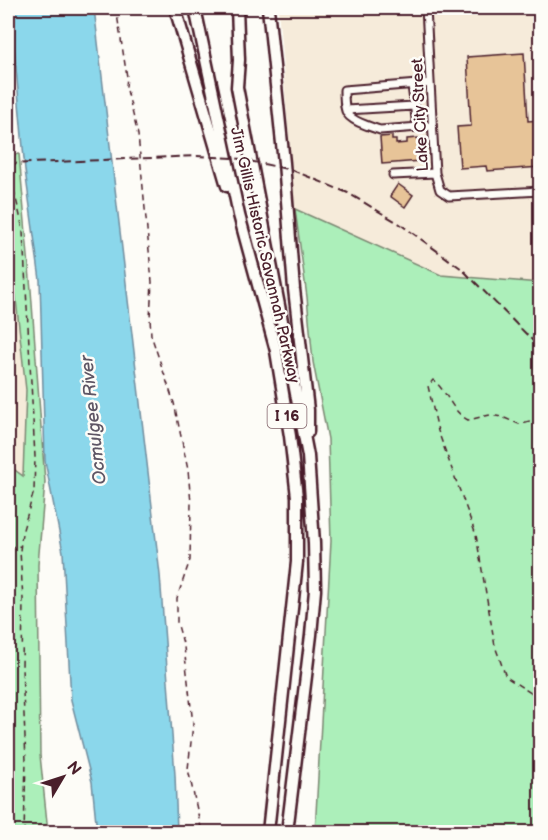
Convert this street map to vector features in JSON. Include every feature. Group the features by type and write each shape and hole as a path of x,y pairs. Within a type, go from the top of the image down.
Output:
{"highway":[{"path":"175,8 222,172 239,215"},
{"name":"Jim Gillis Historic Savannah Parkway","path":"195,8 239,215 276,351 297,497 297,562 268,832"},
{"name":"Jim Gillis Historic Savannah Parkway","path":"237,8 239,60 237,87 308,456 314,543 315,590 287,832"},
{"path":"268,8 294,289 308,410 308,456"}],"street":[{"name":"Lake City Street","path":"426,8 435,172 440,190 449,196 540,190"},
{"path":"533,8 540,16"},
{"path":"430,83 344,90 346,110 350,117 380,130 432,126"},
{"path":"412,84 417,127"},
{"path":"346,110 414,106"},
{"path":"393,175 435,172"},
{"path":"8,759 8,821"}],"path":[{"path":"116,8 128,77 126,86 138,135 152,282 151,335 168,381 188,470 191,503 190,560 177,598 177,622 184,647 193,724 188,769 202,832"},
{"path":"8,149 10,182 20,210 22,232 35,457 34,491 21,546 22,668 26,761 24,832"},
{"path":"540,418 519,424 490,415 468,420 457,413 440,386 433,380 428,386 438,431 476,535 495,646 506,677 540,699"},
{"path":"8,547 21,546"},
{"path":"8,570 11,599 8,610"}],"shaded area":[{"path":"278,8 540,8 540,283 441,275 295,209"},
{"path":"8,227 26,390 23,476 8,465"}],"green space":[{"path":"19,154 45,482 38,565 40,755 48,832 8,832 8,465 23,476 26,390 8,227 8,155"},
{"path":"295,209 441,275 540,283 540,832 315,832 331,541 328,439 313,362"}],"water":[{"name":"Ocmulgee River","path":"8,8 94,8 160,575 177,832 97,832 92,782 71,700 63,552 45,461 40,280 25,170 14,46"}],"building":[{"path":"524,53 528,121 540,120 540,167 487,171 486,166 460,168 457,127 471,126 467,57"},
{"path":"392,136 396,144 407,143 407,139 418,138 420,161 382,164 380,137"},
{"path":"398,184 413,195 405,207 390,196"}],"railway":[{"path":"8,164 197,156 235,158 292,170 348,193 400,224 462,269 540,348"}]}
